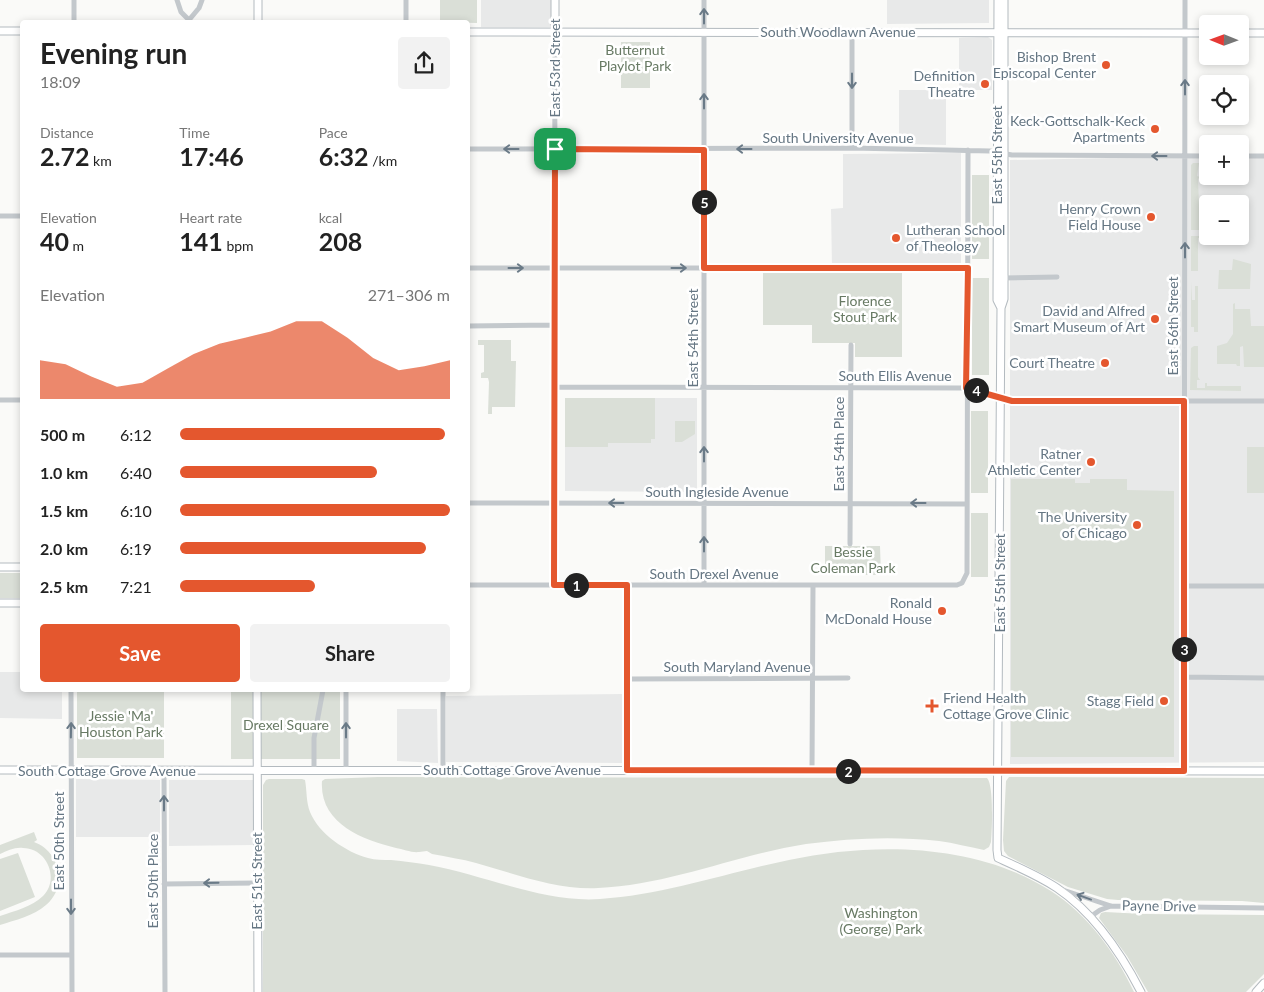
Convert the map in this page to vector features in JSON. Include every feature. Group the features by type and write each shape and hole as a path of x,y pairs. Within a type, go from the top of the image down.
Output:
{"street":[{"path":"74,0 74,20"},
{"path":"176,0 181,12 188,20"},
{"path":"190,20 199,8 202,0"},
{"path":"258,0 258,20"},
{"path":"406,0 406,20"},
{"name":"East 53rd Street","path":"554,585 556,0"},
{"name":"East 54th Street","path":"704,0 704,585"},
{"name":"East 55th Street","path":"998,0 1001,32"},
{"name":"East 55th Street","path":"998,858 996,840 1002,398 1001,308 1004,299 1000,278 1000,153 1001,32 1004,0"},
{"name":"East 56th Street","path":"1184,771 1185,0"},
{"path":"0,31 20,31"},
{"name":"South Woodlawn Avenue","path":"470,32 1199,32"},
{"path":"852,32 852,148"},
{"path":"1249,32 1264,32"},
{"name":"South University Avenue","path":"470,149 704,150 852,148 968,150 1014,156 1199,156"},
{"path":"967,504 968,150"},
{"path":"1249,156 1264,156"},
{"path":"0,216 20,216"},
{"path":"470,268 968,268"},
{"path":"1000,278 1057,277"},
{"path":"470,326 554,325"},
{"name":"East 54th Place","path":"850,544 851,345"},
{"name":"South Ellis Avenue","path":"554,387 966,388 1012,401 1264,401"},
{"path":"0,400 20,400"},
{"name":"South Ingleside Avenue","path":"470,503 967,504"},
{"name":"South Drexel Avenue","path":"470,585 960,585 965,580 967,573 967,504"},
{"path":"0,566 20,566"},
{"path":"627,585 627,770"},
{"path":"812,771 813,585"},
{"path":"1184,586 1264,586"},
{"path":"0,603 20,603"},
{"path":"1184,677 1264,678"},
{"name":"South Maryland Avenue","path":"627,679 848,678"},
{"name":"East 50th Street","path":"71,692 72,992"},
{"name":"East 51st Street","path":"257,692 258,992"},
{"path":"314,770 314,732 323,692"},
{"path":"346,692 346,770"},
{"path":"443,692 443,770"},
{"name":"South Cottage Grove Avenue","path":"0,770 1264,771"},
{"name":"East 50th Place","path":"164,771 165,992"},
{"name":"Payne Drive","path":"998,858 1057,888 1111,906 1264,908"},
{"path":"164,884 257,883"},
{"name":"Payne Drive","path":"1057,888 1090,917 1115,947 1141,992"},
{"path":"1090,917 1100,910 1111,906"},
{"path":"0,955 71,955"},
{"path":"1256,992 1264,983"}],"shaded area":[{"path":"481,0 557,0 557,27 481,27"},
{"path":"887,0 989,0 989,23 887,24"},
{"path":"988,37 992,40 992,90 959,90 959,38"},
{"path":"899,90 946,90 946,145 899,144"},
{"name":"Lutheran School of Theology","path":"961,153 961,267 832,267 831,209 843,208 843,154"},
{"name":"The University of Chicago","path":"1199,156 1199,185 1249,185 1249,156 1264,156 1264,762 1010,764 1010,160"},
{"path":"565,398 697,398 697,492 565,491"},
{"path":"0,672 20,672 20,692 62,692 62,719 0,718"},
{"path":"622,694 622,763 446,762 446,696"},
{"path":"397,709 437,709 438,763 397,761"},
{"path":"76,779 160,780 160,837 76,837"},
{"path":"169,780 253,780 253,845 169,846"}],"green space":[{"path":"440,0 477,0 477,23 470,23 470,20 440,20"},
{"name":"Butternut Playlot Park","path":"621,42 650,42 650,88 621,88"},
{"path":"1199,163 1197,176 1199,177 1199,230 1191,230 1191,165"},
{"path":"972,175 989,175 989,259 972,259"},
{"path":"1191,236 1199,236 1198,271 1191,271"},
{"path":"1233,259 1251,264 1250,289 1218,289 1219,270 1232,270"},
{"name":"Florence Stout Park","path":"763,273 902,273 902,357 855,357 855,343 812,343 812,325 763,325"},
{"path":"972,278 989,278 989,375 972,375"},
{"path":"1191,282 1192,300 1195,300 1195,286 1198,286 1198,332 1194,332 1194,327 1191,327"},
{"path":"1235,303 1235,309 1250,309 1251,326 1264,326 1264,367 1244,367 1243,346 1240,347 1240,366 1236,364 1217,364 1217,346 1227,343 1233,334 1233,304"},
{"path":"478,340 511,340 511,361 516,361 515,407 492,407 492,414 488,414 489,382 488,378 481,378 481,373 484,372 484,345 478,345"},
{"path":"1198,346 1198,377 1200,380 1197,380 1197,388 1205,388 1205,383 1207,383 1207,386 1241,386 1241,391 1190,390 1191,348"},
{"path":"565,398 655,398 655,439 651,439 651,443 608,443 608,447 565,447"},
{"path":"971,411 988,411 988,493 971,493"},
{"path":"675,421 695,421 695,434 682,442 675,442"},
{"path":"1247,447 1264,447 1264,493 1247,493"},
{"path":"1011,479 1075,479 1075,483 1090,483 1090,479 1127,479 1127,490 1174,491 1174,757 1011,757"},
{"path":"971,513 988,513 988,577 971,577"},
{"name":"Bessie Coleman Park","path":"825,546 880,546 881,575 825,575"},
{"path":"0,573 20,573 20,598 0,598"},
{"name":"Jessie 'Ma' Houston Park","path":"77,692 164,692 164,758 77,758"},
{"name":"Drexel Square","path":"231,692 340,692 340,759 231,759"},
{"path":"378,777 987,778 992,798 991,842 989,847 984,850 939,841 906,839 872,838 823,842 780,849 677,876 625,886 582,888 551,884 471,862 432,854 427,851 413,852 383,845 357,834 335,819 323,796 322,781 325,779"},
{"path":"1009,777 1264,778 1264,903 1242,901 1118,900 1107,899 1068,887 1008,856 1004,851 1006,781"},
{"name":"Washington (George) Park","path":"269,779 305,780 308,804 314,820 334,841 360,855 374,859 401,861 450,869 557,897 600,899 624,897 695,883 789,860 855,850 889,849 958,855 990,863 1022,875 1064,900 1077,911 1109,949 1134,992 263,992 263,785"},
{"path":"34,832 37,840 34,842 50,853 55,861 59,880 57,889 53,897 41,909 0,925 0,916 34,903 48,889 50,873 48,866 39,853 31,849 20,848 0,854 0,845"},
{"path":"18,853 35,897 0,911 0,859"},
{"path":"1101,913 1264,915 1264,974 1246,992 1148,992 1127,956 1099,918"}],"place":[{"name":"Bishop Brent Episcopal Center","path":"1106,65"},
{"name":"Definition Theatre","path":"985,84"},
{"name":"Keck-Gottschalk-Keck Apartments","path":"1155,129"},
{"name":"Henry Crown Field House","path":"1151,217"},
{"name":"Lutheran School of Theology","path":"896,238"},
{"name":"David and Alfred Smart Museum of Art","path":"1155,319"},
{"name":"Court Theatre","path":"1105,363"},
{"name":"Ratner Athletic Center","path":"1091,462"},
{"name":"The University of Chicago","path":"1137,525"},
{"name":"Ronald McDonald House","path":"942,611"},
{"name":"Stagg Field","path":"1164,701"},
{"name":"Friend Health Cottage Grove Clinic","path":"932,706"}],"route":[{"path":"555,149 704,150 704,268 968,268 966,388 1012,401 1184,401 1184,771 627,770 627,585 554,585 555,149"}]}
